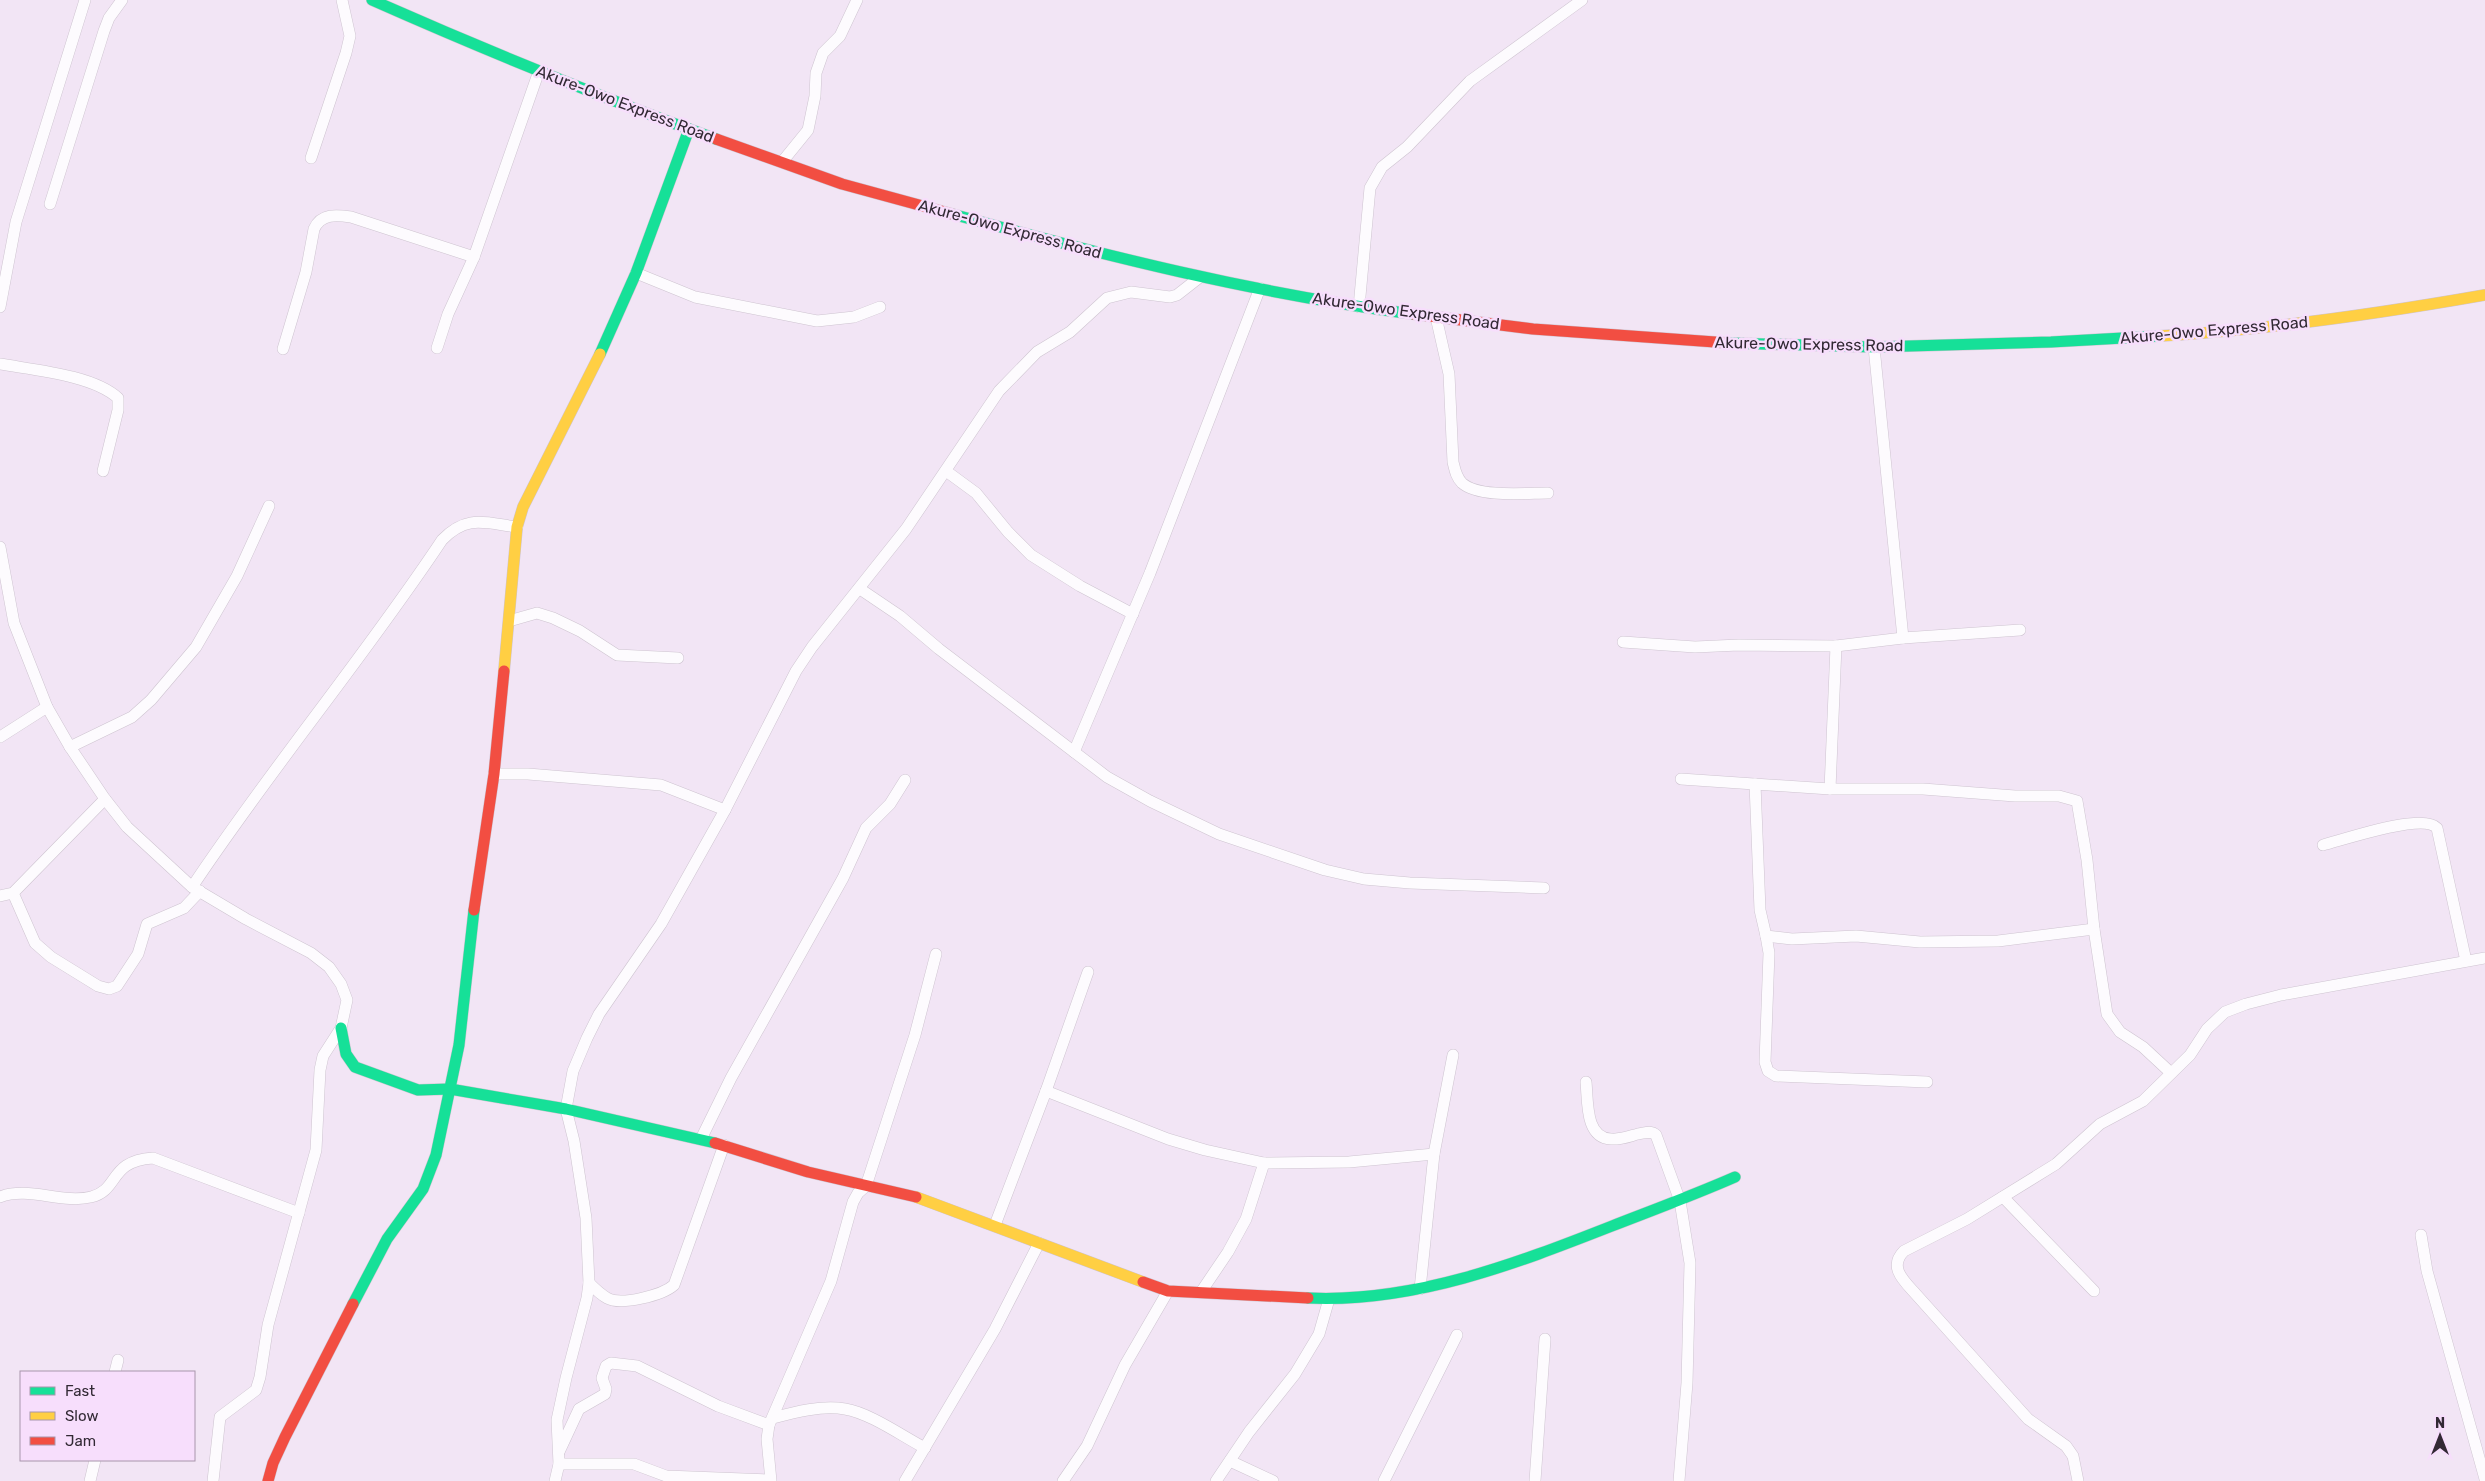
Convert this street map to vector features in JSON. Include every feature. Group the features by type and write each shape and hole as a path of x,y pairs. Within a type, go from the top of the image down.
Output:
{"main road":[{"name":"Akure-Owo Express Road","path":"372,0 539,71 689,129 851,187 1011,230 1200,277 1359,307 1533,329 1708,342 1874,347 2051,342 2214,333 2394,311 2485,295"},
{"path":"269,1480 285,1437 387,1239 423,1189 436,1154 459,1045 473,914 494,774 517,526 523,507 590,376 636,273 689,129"},
{"path":"341,1028 345,1054 355,1066 418,1090 450,1089 566,1109 642,1128 701,1139 724,1145 770,1162 866,1186 906,1193 996,1225 1168,1291 1329,1299 1420,1289 1478,1276 1546,1252 1668,1204 1680,1202 1734,1177"}],"street":[{"path":"0,307 16,222 85,0"},
{"path":"50,204 104,31 109,18 122,0"},
{"path":"311,158 350,36 342,0"},
{"path":"782,162 808,130 815,96 816,73 823,53 840,36 857,0"},
{"path":"1359,307 1370,188 1382,166 1407,147 1470,81 1582,0"},
{"path":"437,348 448,314 474,257 539,71"},
{"path":"283,349 306,272 314,229 317,223 326,217 336,215 351,217 474,257"},
{"path":"636,273 695,298 818,321 854,317 880,308"},
{"path":"559,1458 557,1420 587,1298 588,1283 586,1218 574,1141 566,1109 573,1071 600,1014 661,924 725,810 796,671 812,646 860,589 906,529 999,391 1037,352 1070,332 1107,298 1131,292 1159,296 1177,295 1200,277"},
{"path":"1074,752 1133,614 1260,288"},
{"path":"1436,317 1448,374 1455,473 1461,482 1477,491 1548,493"},
{"path":"1874,347 1903,638"},
{"path":"0,364 83,381 110,391 118,398 118,410 102,471"},
{"path":"946,471 976,493 1030,555 1080,586 1133,614"},
{"path":"70,747 132,716 151,700 196,647 233,584 269,506"},
{"path":"13,893 28,930 42,950 98,986 109,989 118,986 138,954 147,924 184,908 235,822 344,679 442,540 457,526 469,522 517,526"},
{"path":"0,547 3,587 14,623 47,706 70,747 127,827 196,889 246,919 311,953 329,968 341,984 347,1000 341,1028 323,1056 320,1070 316,1150 268,1325 260,1378 256,1390 220,1417 213,1481"},
{"path":"860,589 900,616 939,649 1108,777 1150,801 1219,834 1325,870 1364,879 1410,883 1544,888"},
{"path":"508,621 537,613 553,618 580,631 617,655 678,658"},
{"path":"1623,642 1694,647 1739,645 1836,646 1903,638 2020,630"},
{"path":"1830,789 1836,646"},
{"path":"0,737 47,706"},
{"path":"494,774 528,774 660,785 725,810"},
{"path":"1681,779 1830,789 1923,789 2071,798 2077,801 2080,807 2088,860 2094,929 2104,1003 2112,1024 2120,1032 2156,1057 2171,1073"},
{"path":"701,1139 731,1078 843,878 866,828 890,804 904,780"},
{"path":"1755,784 1760,910 1769,953 1765,1062 1768,1071 1776,1076 1927,1082"},
{"path":"0,896 13,893 105,798"},
{"path":"2323,845 2403,824 2429,823 2435,825 2466,961"},
{"path":"1766,936 1792,939 1856,936 1920,942 1998,941 2094,929"},
{"path":"559,1458 634,1464 666,1476 770,1481 767,1439 771,1422 831,1281 854,1202 858,1193 866,1186 915,1036 936,954"},
{"path":"2078,1481 2072,1456 2066,1446 2024,1414 1898,1272 1896,1263 1904,1251 1967,1219 2003,1198 2056,1164 2100,1124 2143,1101 2190,1055 2207,1029 2224,1012 2246,1004 2485,958"},
{"path":"996,1225 1088,972"},
{"path":"1420,1289 1434,1154 1453,1055"},
{"path":"1586,1082 1591,1122 1595,1133 1599,1137 1612,1140 1648,1132 1656,1135 1680,1202 1690,1263 1687,1383 1679,1481"},
{"path":"1046,1091 1168,1139 1264,1163 1349,1162 1434,1154"},
{"path":"588,1283 607,1298 619,1300 658,1295 674,1285 724,1145"},
{"path":"0,1197 22,1194 73,1199 93,1197 105,1190 120,1169 130,1162 152,1158 299,1213"},
{"path":"1201,1292 1228,1252 1246,1219 1264,1163"},
{"path":"2003,1198 2094,1291"},
{"path":"2420,1235 2427,1271 2485,1479"},
{"path":"905,1481 994,1329 1039,1242"},
{"path":"1063,1481 1087,1446 1125,1365 1168,1291"},
{"path":"1216,1481 1249,1432 1295,1374 1319,1334 1329,1299"},
{"path":"1384,1481 1457,1335"},
{"path":"1535,1481 1545,1339"},
{"path":"116,1371 118,1360"},
{"path":"555,1481 559,1458 579,1409 605,1394 606,1389 602,1378 606,1366 611,1363 637,1366 718,1406 771,1422 822,1409 847,1409 925,1448"},
{"path":"90,1481 95,1461"},
{"path":"1230,1461 1273,1481"}],"traffic: fast":[{"path":"372,0 629,107 716,139"},
{"path":"600,354 636,273 689,129"},
{"path":"952,214 1180,272 1296,296 1413,314"},
{"path":"1729,343 1874,347 2051,342 2159,336"},
{"path":"353,1304 387,1239 423,1189 436,1155 459,1045 474,910"},
{"path":"341,1028 346,1054 355,1067 418,1090 450,1089 566,1109 715,1143"},
{"path":"1308,1298 1348,1298 1387,1294 1463,1278 1538,1254 1735,1177"}],"traffic: slow":[{"path":"2159,336 2241,330 2322,320 2404,309 2485,295"},
{"path":"504,671 517,527 523,507 600,354"},
{"path":"916,1197 1143,1282"}],"traffic: jam":[{"path":"716,139 842,184 952,214"},
{"path":"1413,314 1533,329 1729,343"},
{"path":"474,910 494,774 504,671"},
{"path":"715,1143 808,1172 916,1197"},
{"path":"1143,1282 1168,1291 1308,1298"},
{"path":"268,1481 273,1463 285,1437 353,1304"}]}
